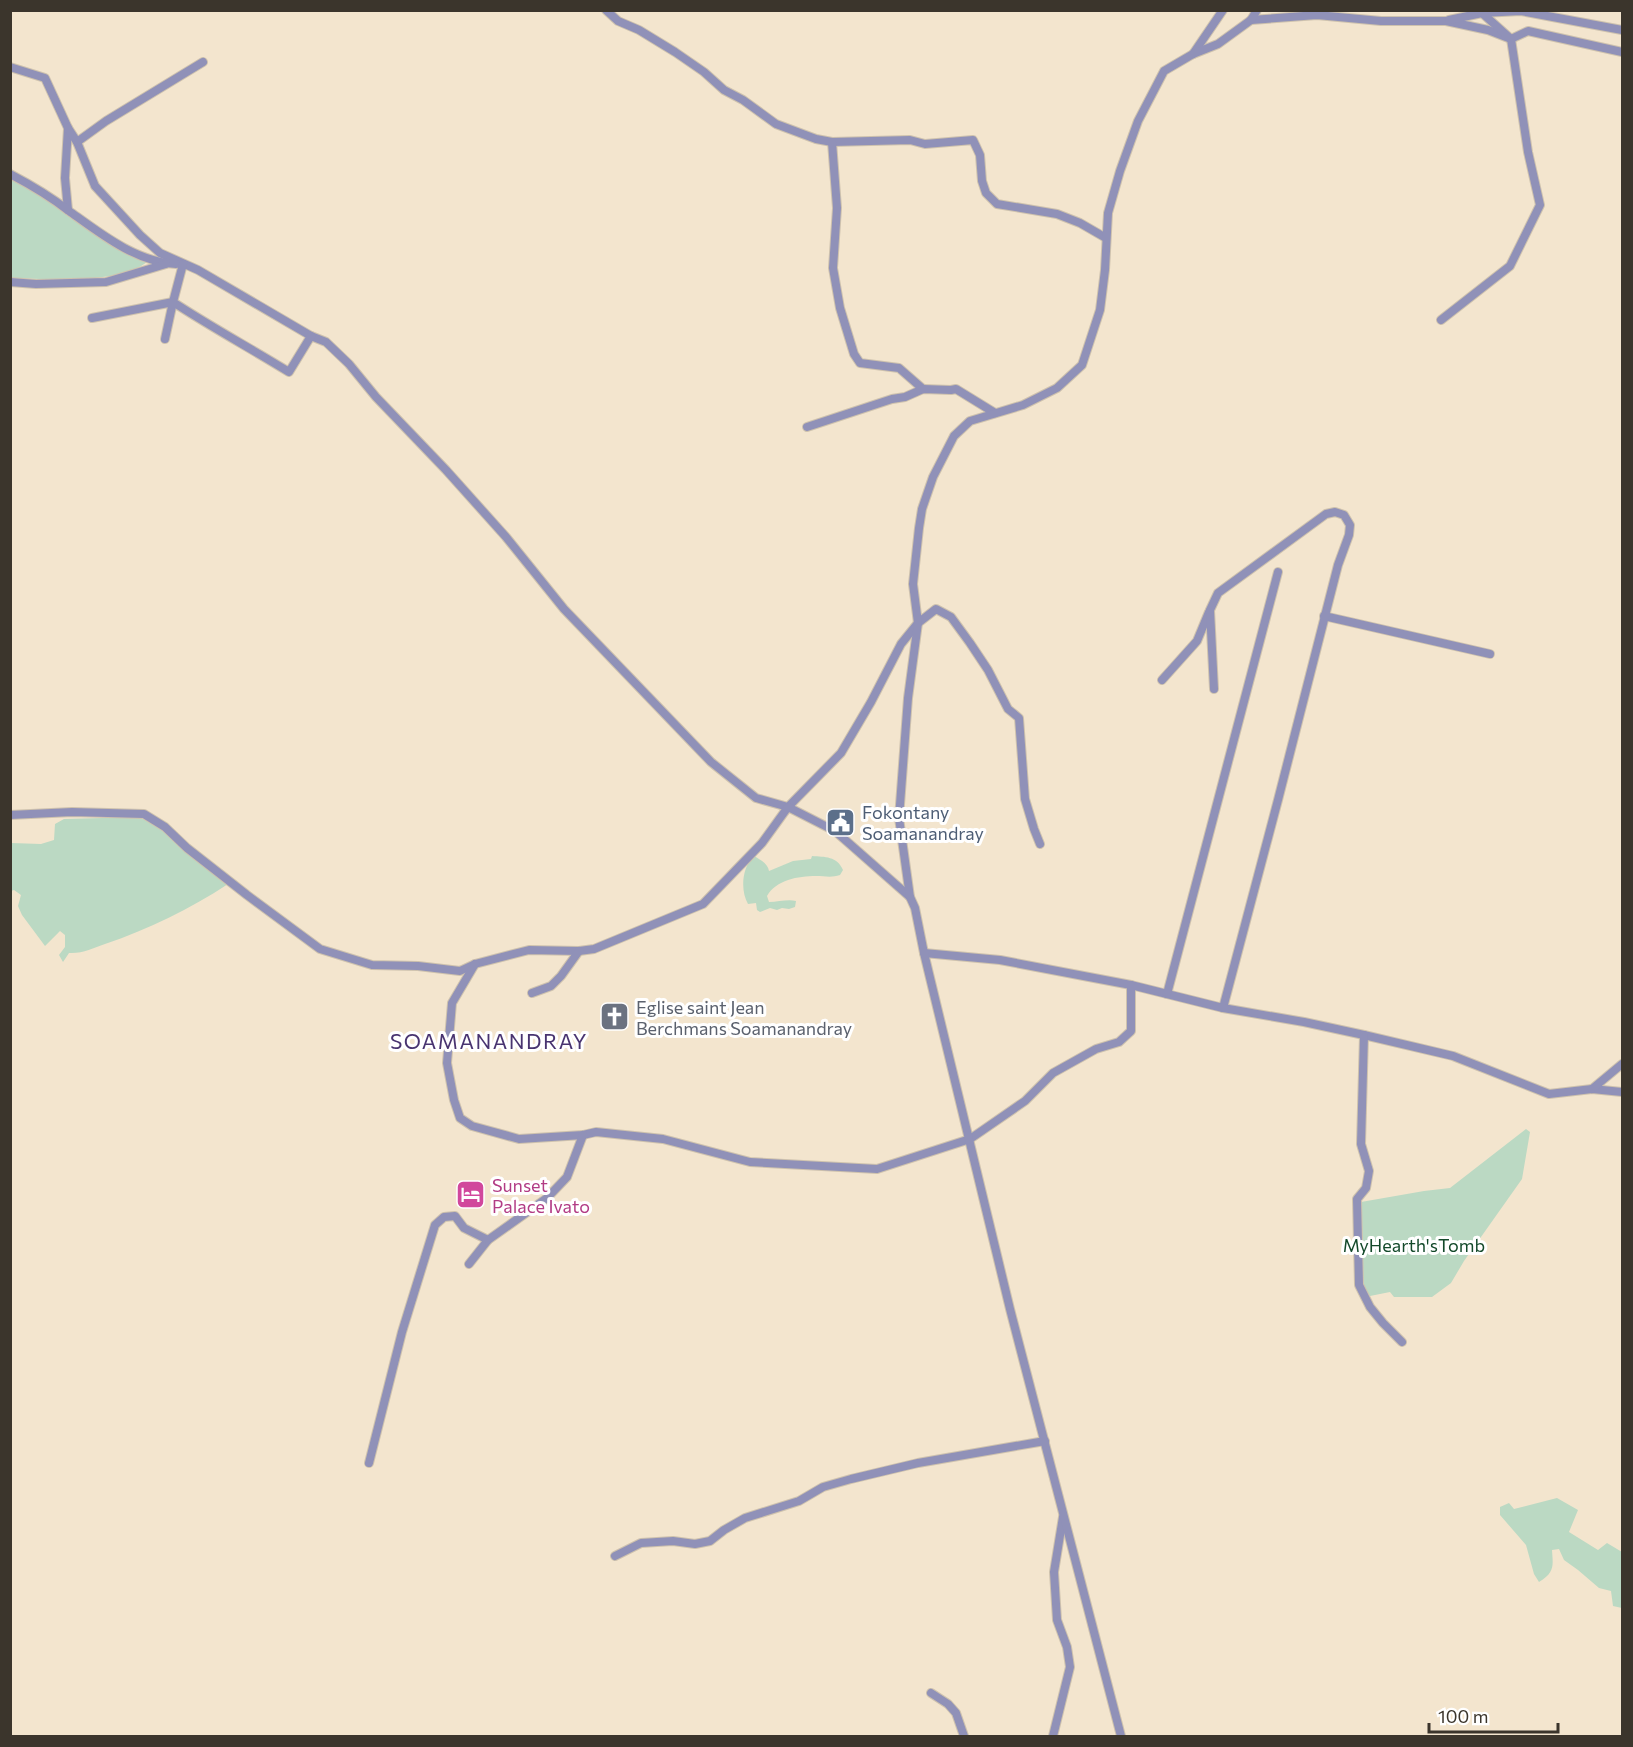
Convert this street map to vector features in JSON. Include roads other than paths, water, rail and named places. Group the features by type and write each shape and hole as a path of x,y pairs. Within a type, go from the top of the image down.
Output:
{"street":[{"path":"606,10 618,21 639,30 675,52 704,72 724,90 743,100 776,124 816,139 832,142 910,140 926,144 974,140 980,155 982,181 986,193 997,204 1057,214 1080,223 1106,238"},
{"path":"1193,54 1223,10"},
{"path":"909,897 899,818 908,698 918,622 913,584 920,519 933,477 954,436 970,421 1023,405 1057,388 1082,365 1100,310 1108,213 1138,121 1164,71 1193,54 1218,44 1251,20 1257,10"},
{"path":"1446,21 1480,11 1521,11 1623,30"},
{"path":"1441,320 1510,266 1540,205 1528,152 1510,39 1480,11"},
{"path":"1251,20 1317,15 1381,21 1446,21 1488,30 1510,39 1528,32 1623,52"},
{"path":"77,142 106,121 203,62"},
{"path":"10,67 45,78 77,142 95,186 140,235 160,253 198,270 311,336 326,342 349,364 376,397 506,537 564,609 711,762 756,798 788,807 836,831 909,897 915,908 1010,1309 1121,1737"},
{"path":"68,128 65,178 68,210"},
{"path":"832,142 837,208 833,268 840,308 854,354 860,363 899,368 923,389"},
{"path":"10,174 30,184 123,248 170,264"},
{"path":"10,282 36,284 106,282 150,268 183,264"},
{"path":"165,339 183,264"},
{"path":"92,318 173,302 224,335 256,351 289,372 311,336"},
{"path":"807,427 892,399 905,398 923,389 951,390 956,388 995,413"},
{"path":"1162,680 1197,640 1218,593 1326,514 1335,512 1344,515 1350,525 1349,535 1324,616 1223,1008"},
{"path":"1167,994 1278,572"},
{"path":"10,815 72,812 144,814 165,827 247,895 320,949 372,965 418,966 460,971 475,964 529,950 594,949 703,904 762,843 788,807 841,753 902,644 918,622 936,609 951,617 988,670 1008,710 1019,718 1025,799 1041,844"},
{"path":"1210,610 1214,689"},
{"path":"1324,616 1490,654"},
{"path":"532,993 551,986 579,951"},
{"path":"924,953 1000,960 1131,986 1223,1008 1364,1035 1453,1056 1549,1094 1592,1089 1623,1092"},
{"path":"475,964 452,1003 447,1063 460,1118 472,1126 519,1139 583,1135 596,1132 663,1139 750,1162 877,1169 970,1139 1025,1101 1053,1073 1096,1049 1119,1042 1131,1031 1131,986"},
{"path":"1364,1035 1361,1144 1369,1171 1366,1188 1357,1199 1359,1285 1370,1307 1402,1342"},
{"path":"1592,1089 1623,1064"},
{"path":"469,1264 488,1240 547,1198 567,1177 583,1135"},
{"path":"369,1463 402,1332 435,1225 444,1217 455,1216 464,1228 488,1240"},
{"path":"615,1556 642,1543 673,1541 695,1544 710,1541 745,1518 790,1504 823,1487 851,1479 918,1463 1045,1441"},
{"path":"1053,1737 1070,1667 1067,1647 1057,1620 1054,1572 1064,1512"},
{"path":"931,1693 948,1704 956,1713 964,1737"}],"place":[{"name":"Fokontany Soamanandray","path":"841,822"},
{"name":"Eglise saint Jean Berchmans Soamanandray","path":"615,1017"},
{"name":"Sunset Palace Ivato","path":"471,1195"}],"district":[{"name":"SOAMANANDRAY","path":"489,1040"}],"park label":[{"name":"MyHearth'sTomb","path":"1414,1245"}]}
